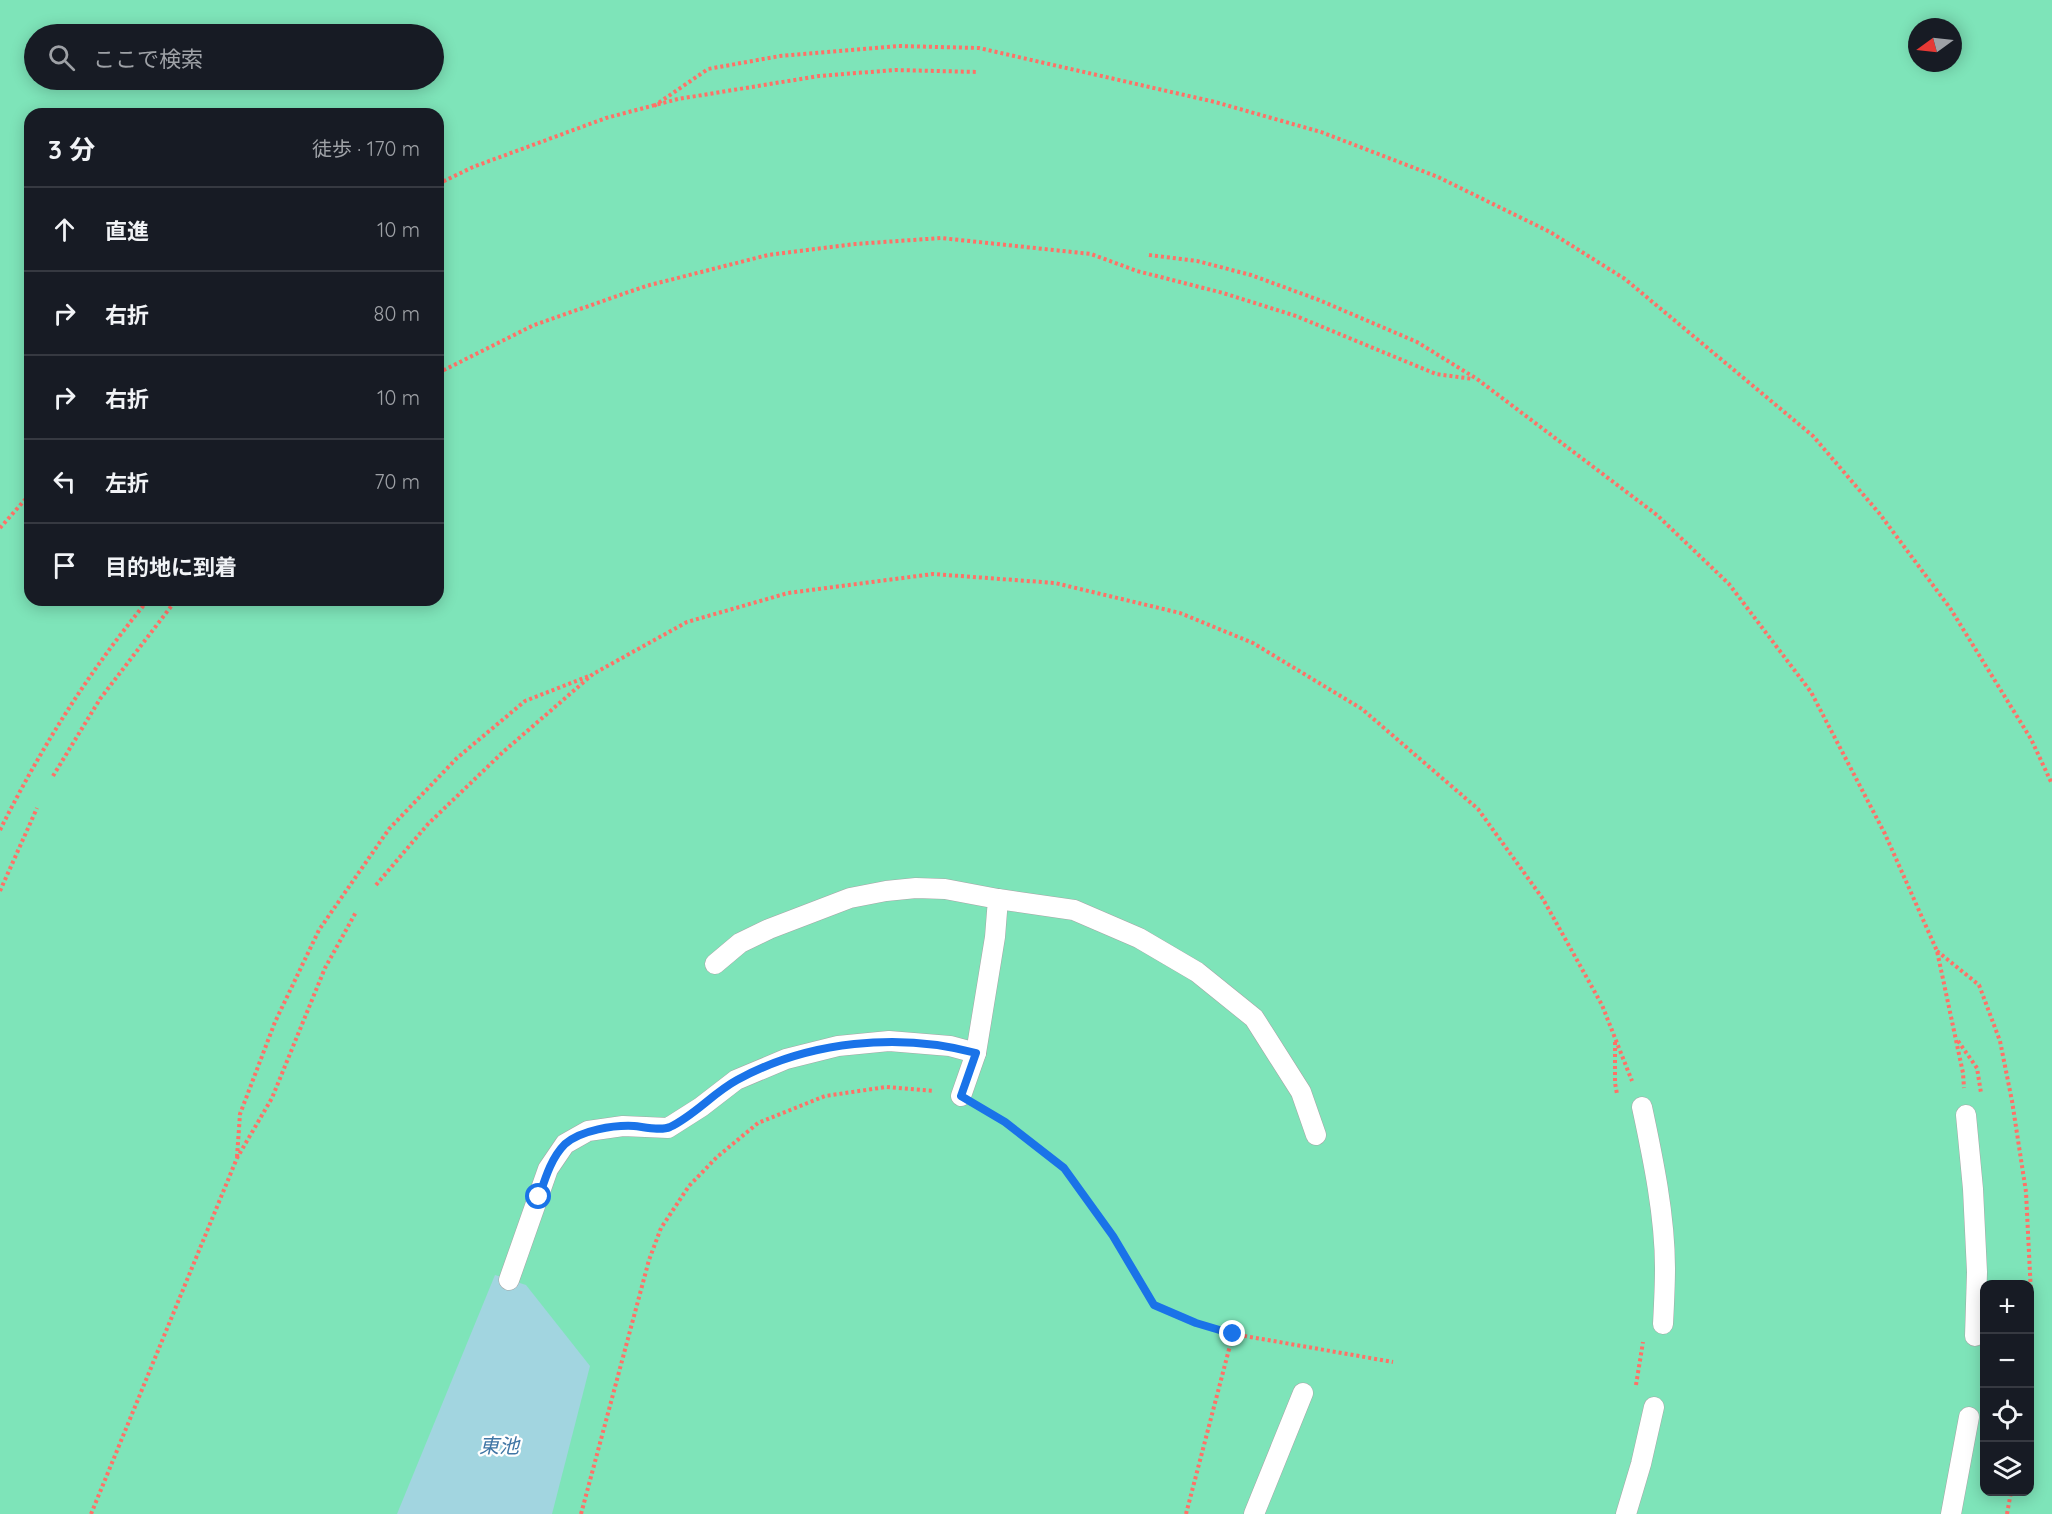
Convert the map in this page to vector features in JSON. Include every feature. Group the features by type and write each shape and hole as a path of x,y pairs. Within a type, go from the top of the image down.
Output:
{"lane":[{"path":"715,964 740,943 769,928 850,898 886,891 916,888 945,889 998,900 1074,910 1139,938 1197,972 1254,1018 1301,1092 1316,1135"},
{"path":"961,1096 976,1053 995,937 998,900"},
{"path":"509,1280 548,1169 566,1144 588,1131 623,1126 668,1128 701,1107 736,1080 786,1059 838,1046 889,1041 951,1046 976,1053"},
{"path":"1642,1107 1659,1200 1665,1267 1663,1324"},
{"path":"1966,1115 1973,1189 1977,1272 1975,1336"},
{"path":"1254,1514 1303,1392"},
{"path":"1626,1514 1641,1464 1654,1407"},
{"path":"1951,1514 1969,1417"}],"path":[{"path":"654,105 708,69 780,56 898,46 979,48 1226,105 1321,132 1438,177 1550,232 1625,279 1813,436 1879,513 1950,608 2031,740 2052,784"},
{"path":"444,181 473,167 606,118 690,97 819,76 895,70 978,72"},
{"path":"444,370 534,325 646,286 768,255 855,244 941,238 1091,254 1137,271 1223,293 1296,316 1436,374 1477,379"},
{"path":"1149,255 1197,261 1251,275 1319,300 1417,342 1477,379 1658,515 1729,584 1811,692 1885,834 1937,951 1963,1073 1966,1115"},
{"path":"0,528 24,501"},
{"path":"237,1158 240,1114 275,1022 319,930 389,829 457,758 525,701 593,674 687,622 788,593 933,574 1055,583 1180,613 1252,643 1362,709 1478,809 1543,899 1602,1005 1642,1107"},
{"path":"0,830 27,776 75,697 143,606"},
{"path":"53,776 100,699 171,606"},
{"path":"376,885 428,824 503,752 593,674"},
{"path":"0,891 37,808"},
{"path":"91,1514 237,1158 272,1098 325,968 356,912"},
{"path":"1937,951 1979,986 2000,1041 2026,1192 2031,1334"},
{"path":"1616,1039 1615,1083 1619,1101"},
{"path":"581,1514 649,1260 662,1228 689,1186 717,1157 758,1123 825,1095 886,1087 938,1091 961,1096 1005,1122 1064,1168 1113,1236 1154,1305 1196,1323 1233,1334 1393,1362"},
{"path":"1186,1514 1233,1334"},
{"path":"1635,1391 1643,1339"},
{"path":"2007,1514 2010,1496"}],"green space":[{"path":"0,0 2052,0 2052,1514 0,1514"}],"water":[{"name":"東池","path":"495,1275 526,1285 590,1366 552,1514 397,1514"}],"route":[{"path":"539,1197 548,1169 566,1144 588,1131 623,1126 668,1128 701,1107 736,1080 786,1059 838,1046 889,1041 951,1046 976,1053 961,1096 1005,1122 1064,1168 1113,1236 1154,1305 1196,1323 1233,1334"}]}
